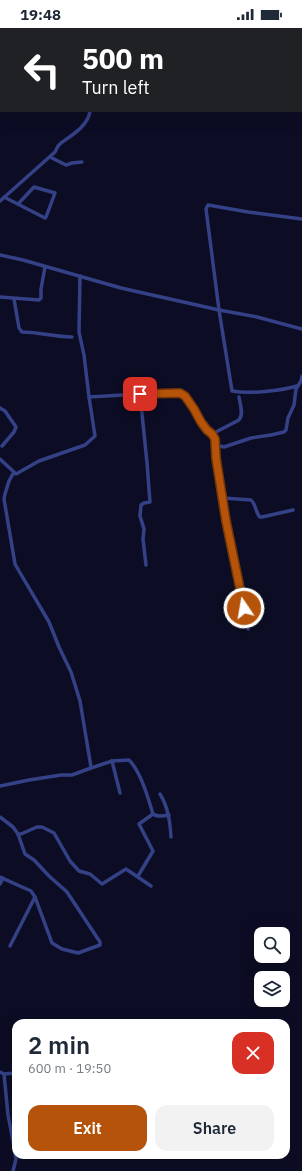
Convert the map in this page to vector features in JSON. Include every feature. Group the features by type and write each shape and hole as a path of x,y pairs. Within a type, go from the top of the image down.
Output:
{"street":[{"path":"0,201 50,157 58,146 85,124 89,118 90,112"},
{"path":"50,157 66,165 82,162"},
{"path":"4,197 45,218 55,193 34,187 18,204"},
{"path":"297,386 284,390 232,391 219,310 206,207 208,205 302,219"},
{"path":"0,255 121,288 256,317 301,329"},
{"path":"0,298 37,301 41,298 45,267"},
{"path":"80,276 79,332 84,355 95,436 85,445 39,461 14,474 9,481 4,499 15,564 49,622 77,689 91,768"},
{"path":"14,299 19,328 22,332 36,332 72,338"},
{"path":"216,445 224,447 251,438 271,436 284,432 294,405 297,386 301,381 302,376"},
{"path":"89,398 180,393 183,394 201,422 212,434 215,439 216,458 233,557 248,629"},
{"path":"140,394 150,502 141,505 140,516 144,529 143,539 146,565"},
{"path":"212,434 242,417 239,397"},
{"path":"0,408 5,412 16,427 14,432 2,446"},
{"path":"0,459 14,472 14,474"},
{"path":"223,498 253,501 260,517 293,510"},
{"path":"0,502 4,499"},
{"path":"0,785 72,774 112,761 129,760 136,768 148,797 153,814"},
{"path":"112,761 120,793"},
{"path":"160,794 166,803 169,815 171,837"},
{"path":"153,814 161,816 169,815"},
{"path":"138,876 153,851 139,824 153,814"},
{"path":"0,817 13,827 18,834 25,854 34,860 67,892 100,942 100,945 78,953 62,949 52,943 35,897 31,891 2,877 0,884"},
{"path":"18,834 37,827 42,827 54,833 70,861 79,871 90,874 102,884 126,869 151,886"},
{"path":"10,946 35,897"},
{"path":"2,1073 12,1136"},
{"path":"13,1171 16,1159"}],"route":[{"path":"140,394 183,394 201,422 215,439 216,458 226,521 244,608"}]}
